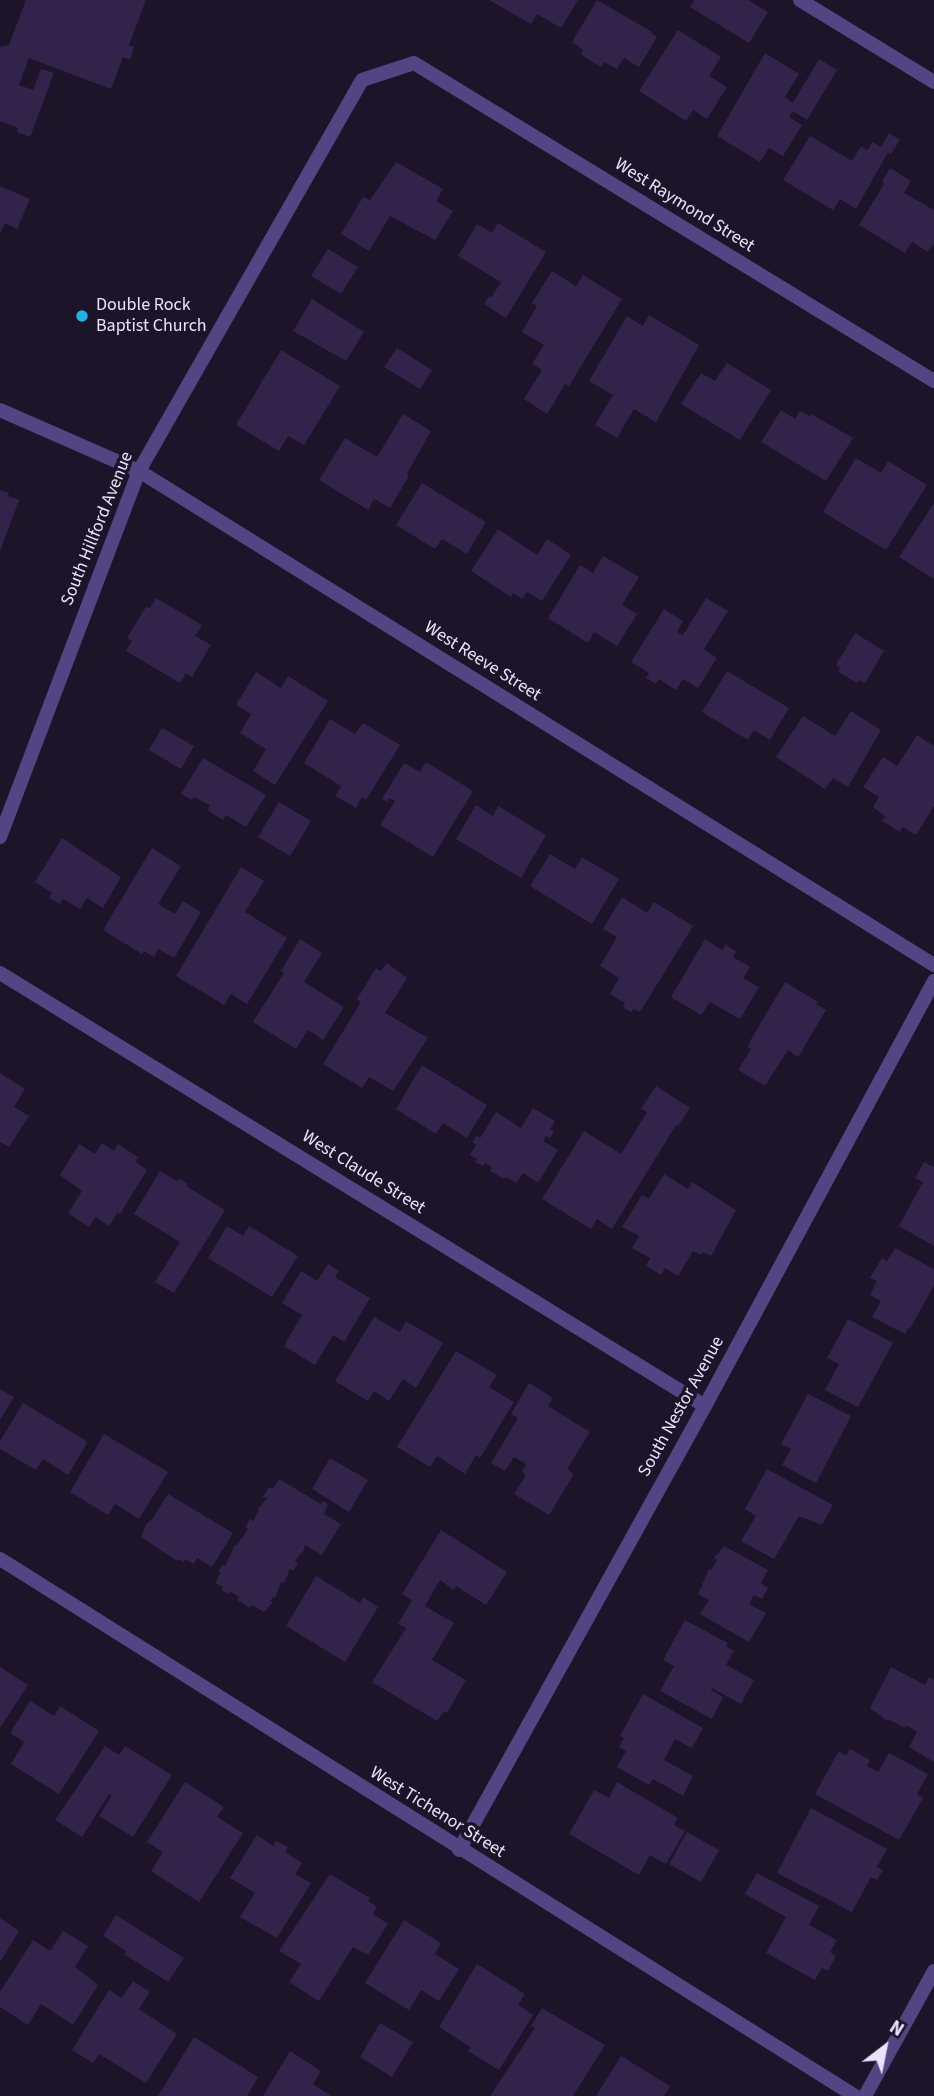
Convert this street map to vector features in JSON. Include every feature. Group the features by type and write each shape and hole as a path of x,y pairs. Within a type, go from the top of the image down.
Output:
{"street":[{"path":"800,0 934,82"},
{"name":"West Raymond Street","path":"414,63 934,381"},
{"name":"South Hillford Avenue","path":"0,837 139,471 362,80 414,63"},
{"name":"West Reeve Street","path":"0,410 139,471 934,965"},
{"name":"West Claude Street","path":"0,973 705,1406"},
{"name":"South Nestor Avenue","path":"459,1850 705,1406 934,981"},
{"name":"West Tichenor Street","path":"0,1559 459,1850 855,2096"},
{"path":"865,2096 934,1971"}],"building":[{"path":"26,0 146,0 129,45 134,47 130,60 123,57 111,89 29,58 19,85 33,90 41,69 54,73 30,137 17,132 18,128 0,121 0,47 9,45"},
{"path":"489,0 578,0 561,28 537,14 531,24"},
{"path":"597,0 657,37 639,67 624,58 617,69 604,62 601,67 581,55 583,50 572,42"},
{"path":"694,0 748,0 768,12 749,43 690,7"},
{"path":"678,30 721,57 709,76 727,87 707,119 693,110 686,121 639,91"},
{"path":"765,53 799,74 785,97 793,103 819,59 837,70 807,120 793,111 789,117 802,125 783,156 769,148 760,162 717,136"},
{"path":"889,133 900,140 891,154 888,152 856,209 840,199 833,210 783,180 810,136 852,161 861,146 868,150 872,142 881,147"},
{"path":"396,162 443,189 436,201 453,211 435,240 390,216 369,251 341,234 363,197 370,200"},
{"path":"890,168 911,181 904,193 934,210 934,243 928,252 912,242 905,253 859,225 884,184 882,182"},
{"path":"0,186 30,199 17,229 5,223 0,234"},
{"path":"498,223 546,252 506,318 484,304 501,282 458,256 477,224 492,233"},
{"path":"328,249 358,267 341,294 311,276"},
{"path":"552,271 576,286 583,275 622,299 569,386 565,384 547,414 524,399 542,370 532,364 544,345 522,332 537,306 532,303"},
{"path":"312,299 364,332 346,361 293,331"},
{"path":"649,315 699,345 656,422 634,409 617,438 595,425 613,395 589,381 627,316 643,326"},
{"path":"397,348 432,370 420,389 384,367"},
{"path":"281,350 340,386 304,445 288,436 279,451 236,425"},
{"path":"727,363 771,390 740,440 681,404 701,373 715,381"},
{"path":"781,410 795,419 800,411 810,416 811,414 853,438 826,481 761,442"},
{"path":"403,414 431,431 390,508 374,499 368,510 319,480 345,438 377,457"},
{"path":"856,458 881,473 888,461 927,485 886,550 823,512"},
{"path":"422,483 486,522 467,554 442,539 435,549 396,525"},
{"path":"0,490 19,500 0,551"},
{"path":"934,503 934,579 899,557"},
{"path":"498,529 537,555 547,539 571,555 542,601 527,592 522,599 513,593 511,597 471,571"},
{"path":"603,556 639,577 622,605 637,614 617,646 594,632 588,643 548,618 580,565 593,573"},
{"path":"156,598 202,625 195,636 211,645 192,677 186,673 180,683 126,651 132,641 127,638 146,607 150,608"},
{"path":"706,598 728,611 704,649 717,658 698,688 683,679 676,690 659,679 656,684 646,678 649,673 631,662 664,609 683,621 677,632 683,635"},
{"path":"855,633 884,651 865,683 859,680 857,683 838,672 840,668 836,665"},
{"path":"727,671 789,708 770,740 754,730 748,740 702,712"},
{"path":"256,672 281,688 288,676 328,701 275,785 253,771 266,749 240,733 251,714 236,705"},
{"path":"851,711 881,730 848,787 833,778 825,789 776,757 803,716 835,736"},
{"path":"330,719 355,734 363,723 400,745 366,800 362,797 356,808 335,796 341,786 304,763"},
{"path":"162,728 194,746 181,769 149,750"},
{"path":"917,735 934,746 934,806 916,835 903,827 900,832 882,821 885,816 873,807 879,797 863,787 883,757 897,766"},
{"path":"203,758 266,795 246,827 226,815 223,820 207,810 210,805 181,794"},
{"path":"426,762 473,791 433,857 380,825 395,801 389,798 387,802 382,799 404,763 420,772"},
{"path":"279,802 311,821 290,856 258,837"},
{"path":"476,805 493,816 498,806 546,835 521,878 456,839"},
{"path":"62,838 121,877 103,908 87,898 80,909 63,899 60,904 49,898 52,893 35,882"},
{"path":"152,848 181,866 158,904 175,914 183,901 201,912 174,958 158,949 154,957 144,951 142,954 103,930"},
{"path":"550,854 575,869 582,857 619,879 592,924 530,886"},
{"path":"241,867 264,881 245,912 287,938 247,1004 231,994 224,1005 176,976"},
{"path":"622,897 647,913 654,902 693,926 640,1012 634,1009 631,1012 623,1007 625,1003 610,994 619,978 600,966 617,937 603,929"},
{"path":"300,939 322,953 304,982 344,1007 323,1040 308,1030 296,1049 253,1022 284,973 281,971"},
{"path":"705,939 722,950 726,945 736,951 733,957 750,967 743,978 759,987 740,1019 710,1002 701,1015 671,997"},
{"path":"387,963 407,978 385,1013 428,1038 393,1091 369,1077 362,1088 323,1064 361,1002 357,999 376,968 382,972"},
{"path":"785,982 826,1010 798,1057 788,1050 765,1086 738,1070 751,1049 748,1047 750,1041"},
{"path":"422,1065 487,1105 467,1138 443,1123 436,1134 396,1109"},
{"path":"0,1073 25,1089 14,1107 29,1116 9,1147 0,1142"},
{"path":"656,1086 690,1108 678,1126 676,1125 612,1229 597,1219 591,1229 542,1199 584,1131 621,1154 647,1112 641,1109"},
{"path":"533,1108 555,1121 550,1129 554,1132 550,1138 546,1136 543,1141 558,1150 538,1183 523,1173 516,1183 506,1177 504,1179 490,1171 492,1167 475,1162 477,1159 470,1155 476,1145 472,1142 476,1136 480,1138 496,1112 521,1128"},
{"path":"102,1143 114,1151 118,1144 138,1157 135,1161 147,1170 120,1214 118,1212 109,1226 95,1217 89,1227 68,1213 82,1191 60,1175 79,1144 95,1154"},
{"path":"924,1162 934,1167 934,1246 899,1226 923,1182 915,1178"},
{"path":"160,1171 177,1181 179,1178 188,1184 186,1186 225,1210 174,1293 155,1282 180,1242 134,1214"},
{"path":"664,1174 688,1189 692,1182 736,1210 711,1256 693,1251 678,1276 665,1268 661,1275 646,1266 650,1258 632,1248 639,1236 622,1227 642,1195 649,1199"},
{"path":"227,1226 243,1236 249,1226 298,1256 272,1297 208,1258"},
{"path":"895,1248 934,1269 934,1285 905,1334 872,1317 881,1301 870,1295 877,1281 870,1278 882,1258 887,1261"},
{"path":"328,1264 339,1271 335,1277 370,1298 344,1342 333,1335 315,1365 284,1346 302,1315 282,1303 301,1271 317,1281"},
{"path":"374,1317 400,1332 406,1321 443,1343 416,1388 403,1379 389,1401 374,1391 368,1401 335,1381"},
{"path":"848,1319 893,1343 858,1407 825,1390 839,1364 827,1358"},
{"path":"456,1351 497,1375 489,1387 514,1402 480,1458 476,1455 465,1474 437,1456 430,1467 397,1447"},
{"path":"529,1383 553,1398 548,1406 590,1432 567,1469 574,1474 549,1515 514,1494 526,1475 522,1472 526,1464 514,1457 505,1471 491,1463 518,1418 511,1414"},
{"path":"0,1389 14,1397 0,1420"},
{"path":"808,1394 851,1416 816,1483 782,1465 791,1449 781,1444"},
{"path":"23,1403 87,1443 68,1475 43,1459 36,1470 0,1449 0,1441"},
{"path":"104,1434 168,1472 139,1519 115,1504 108,1515 70,1492"},
{"path":"330,1458 368,1480 349,1512 312,1489"},
{"path":"767,1469 833,1505 822,1525 799,1516 774,1559 741,1541 756,1516 745,1509"},
{"path":"279,1479 321,1504 323,1501 328,1504 324,1514 341,1524 322,1555 305,1545 295,1561 298,1563 293,1571 290,1569 275,1598 270,1601 273,1602 264,1612 252,1605 250,1608 237,1600 239,1597 230,1591 228,1594 221,1590 223,1587 215,1583 221,1572 218,1571 222,1565 225,1566 235,1545 248,1529 245,1528 250,1519 253,1521 267,1498 263,1497 269,1487 273,1489"},
{"path":"168,1494 233,1533 212,1567 197,1558 194,1564 185,1559 183,1562 178,1559 177,1561 141,1537 146,1525"},
{"path":"441,1530 507,1572 486,1605 456,1586 454,1590 440,1580 425,1606 454,1623 432,1660 466,1680 447,1713 444,1711 437,1721 372,1682 406,1628 398,1624 412,1600 402,1594"},
{"path":"724,1546 768,1570 761,1583 768,1588 762,1599 754,1595 749,1604 766,1613 749,1642 700,1614 709,1600 698,1594 709,1569 711,1570 717,1560 714,1558"},
{"path":"316,1576 360,1603 363,1597 378,1607 345,1662 286,1626"},
{"path":"685,1620 728,1643 726,1646 734,1651 726,1665 754,1680 741,1704 712,1688 711,1690 723,1697 712,1719 660,1691 674,1666 663,1660"},
{"path":"0,1667 28,1685 0,1728"},
{"path":"891,1667 925,1685 929,1677 934,1680 934,1762 909,1747 917,1732 906,1725 905,1728 888,1719 887,1721 870,1708"},
{"path":"643,1694 703,1728 692,1748 675,1739 664,1760 693,1776 683,1796 653,1779 649,1785 617,1767 626,1751 619,1747 624,1738 620,1736"},
{"path":"30,1701 54,1716 60,1706 99,1731 59,1794 11,1764 24,1742 10,1733"},
{"path":"105,1746 119,1755 125,1746 172,1775 133,1837 99,1816 112,1795 109,1794 82,1837 55,1820"},
{"path":"850,1749 870,1760 867,1766 878,1772 889,1753 928,1774 917,1794 923,1798 899,1840 815,1794 839,1751 846,1756"},
{"path":"185,1782 224,1807 217,1817 243,1833 199,1902 151,1871 163,1852 147,1842"},
{"path":"617,1782 678,1818 674,1825 685,1831 666,1864 650,1855 639,1875 569,1834 594,1790 609,1798"},
{"path":"811,1808 887,1849 877,1867 883,1870 877,1880 871,1877 852,1912 777,1873"},
{"path":"687,1832 719,1850 701,1882 669,1864"},
{"path":"257,1835 273,1846 276,1841 288,1847 285,1852 302,1863 295,1874 311,1883 277,1938 240,1917 255,1893 230,1878"},
{"path":"757,1873 819,1906 809,1925 837,1940 830,1952 836,1956 828,1971 822,1968 815,1980 766,1953 786,1917 745,1894"},
{"path":"330,1874 370,1898 368,1901 377,1907 373,1914 388,1924 368,1955 353,1947 319,2001 289,1982 301,1964 279,1951"},
{"path":"116,1915 184,1958 168,1982 124,1954 126,1951 103,1936"},
{"path":"0,1918 19,1931 0,1962"},
{"path":"404,1920 441,1943 435,1954 459,1969 439,2001 421,1990 409,2010 365,1983"},
{"path":"63,1931 88,1946 75,1967 98,1985 73,2025 41,2004 28,2025 0,2007 0,1992 33,1940 50,1951"},
{"path":"477,1964 525,1994 518,2005 533,2015 499,2070 468,2051 470,2047 439,2027"},
{"path":"133,1981 150,1992 139,2009 177,2034 146,2083 99,2054 93,2063 72,2050 109,1990 122,1998"},
{"path":"542,2008 605,2045 573,2096 490,2096 535,2028 531,2026"},
{"path":"380,2023 413,2042 392,2077 360,2057"},
{"path":"194,2037 258,2077 247,2096 158,2096"},
{"path":"290,2051 321,2071 313,2084 331,2096 263,2096"},
{"path":"621,2056 670,2086 664,2096 596,2096"}],"place":[{"name":"Double Rock Baptist Church","path":"82,316"}]}
